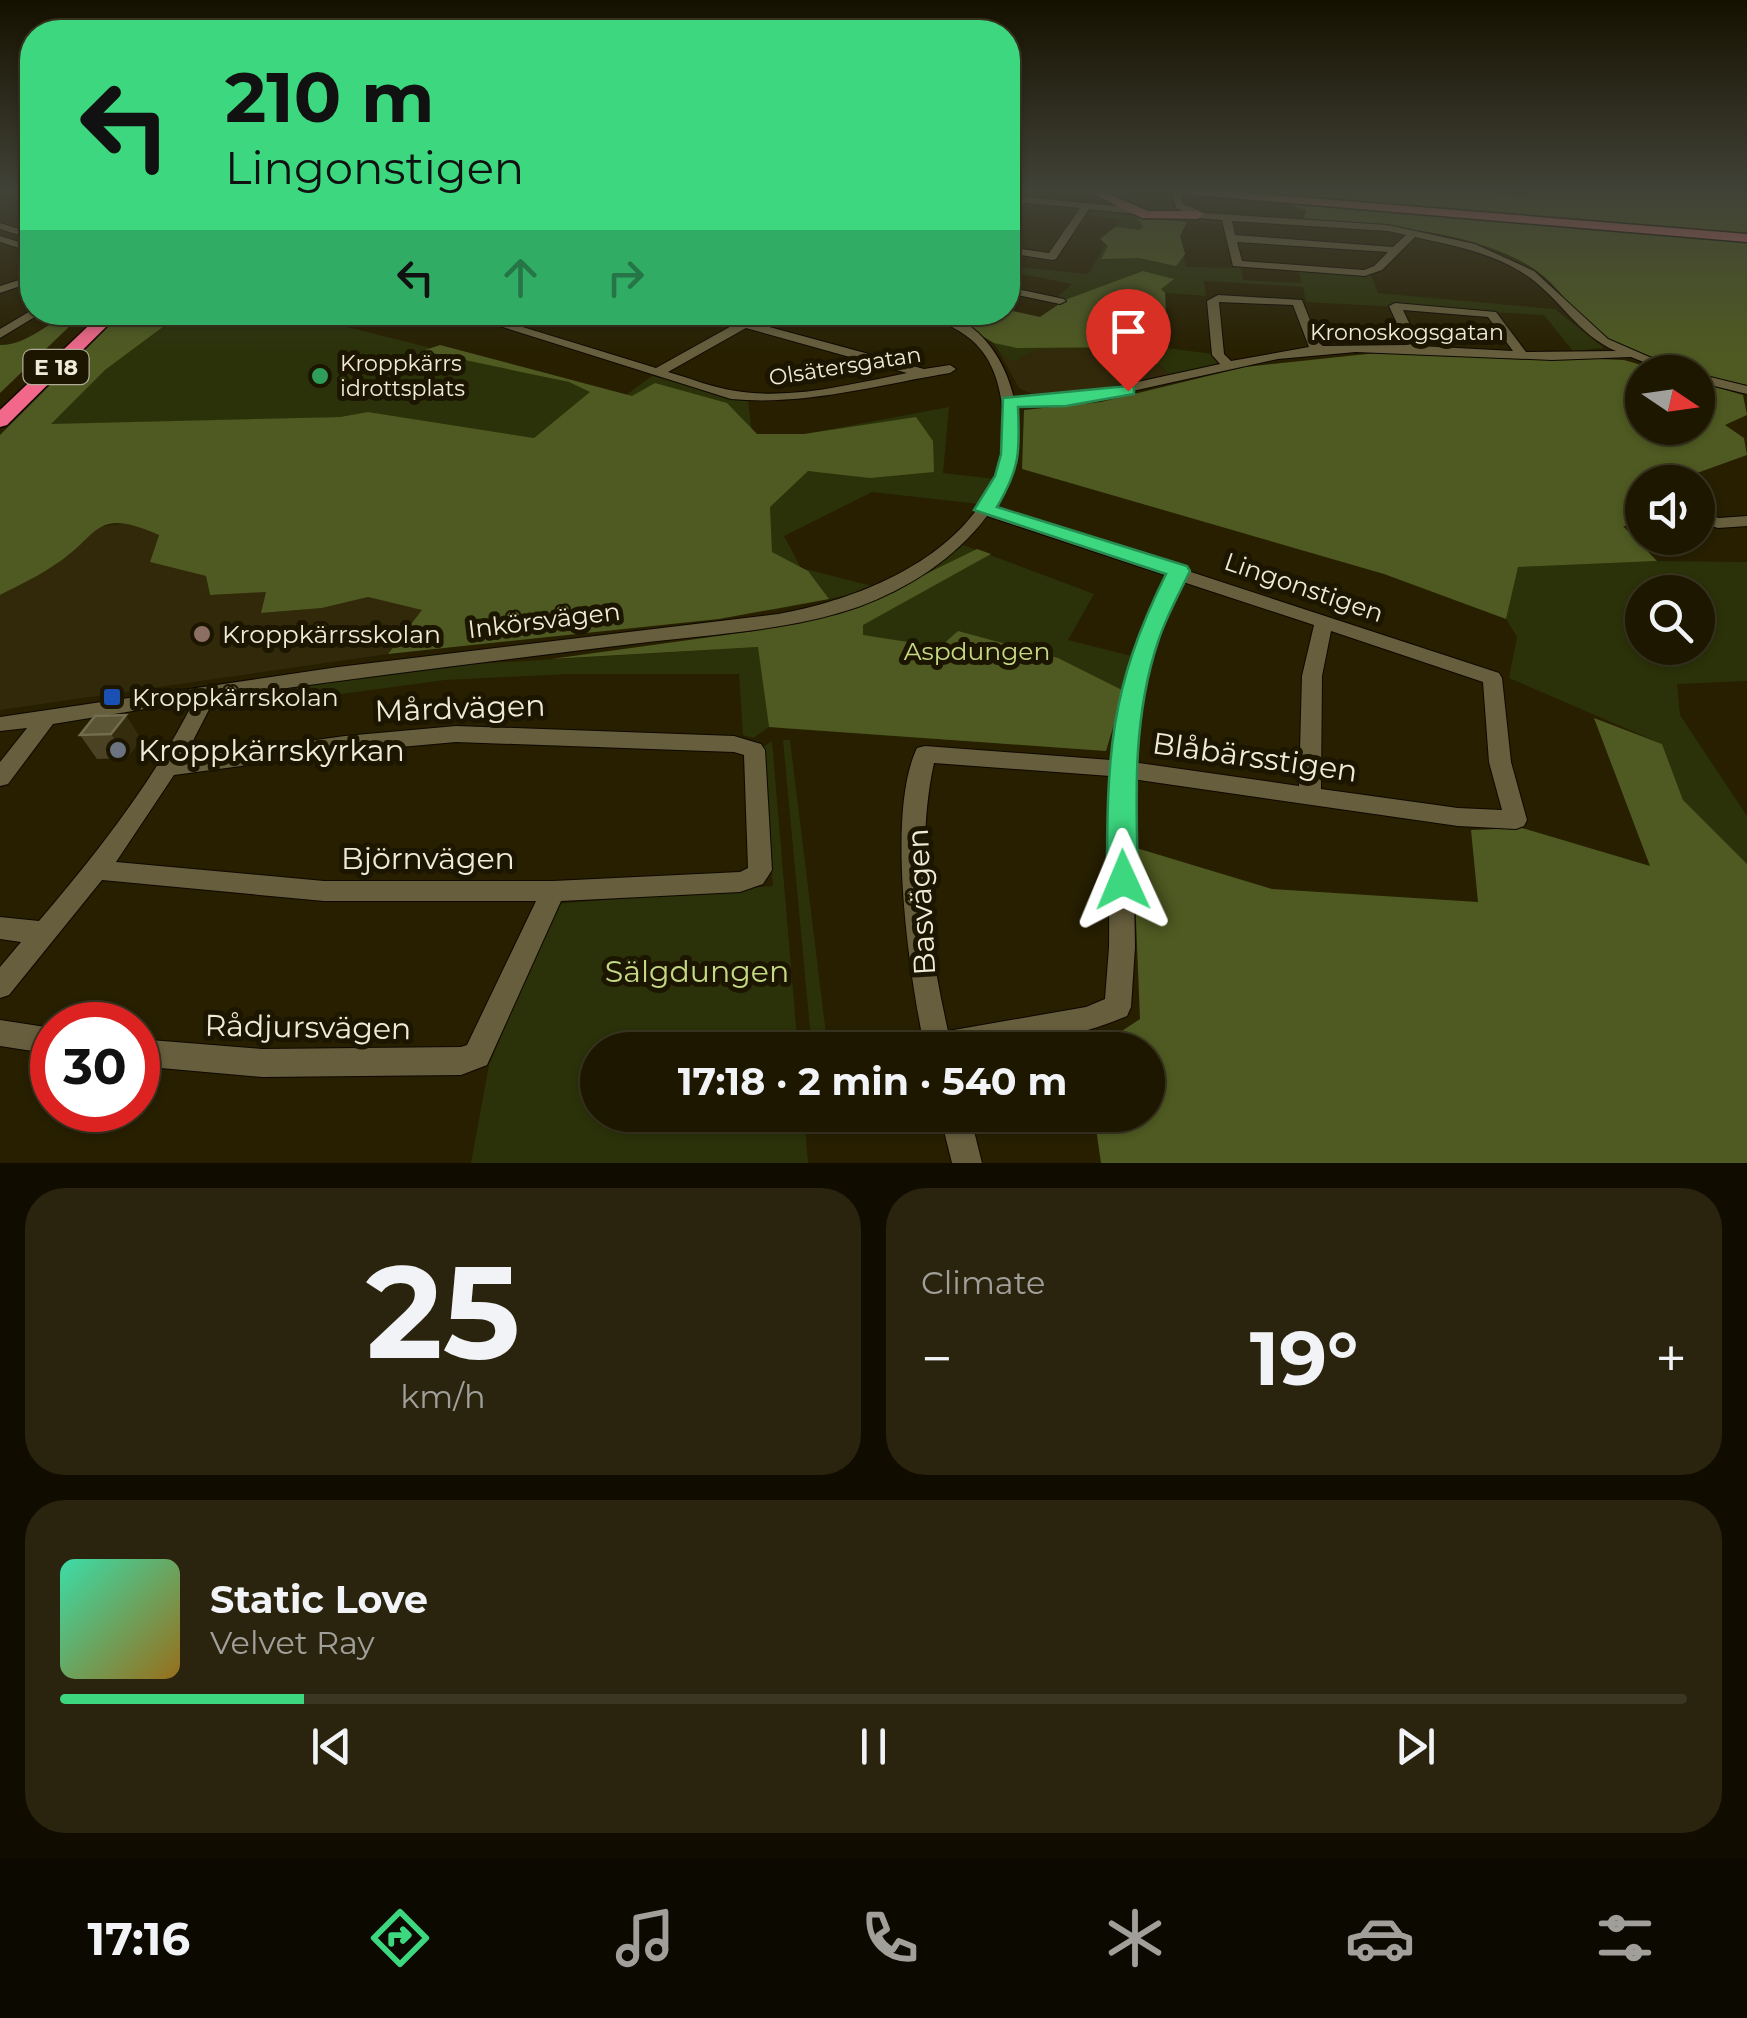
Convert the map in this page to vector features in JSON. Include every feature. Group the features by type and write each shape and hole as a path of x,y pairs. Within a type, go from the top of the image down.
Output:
{"highway":[{"name":"E 18","path":"0,401 81,325"},
{"name":"E 18","path":"0,421 100,325"}],"street":[{"path":"1020,252 1052,257 1061,245"},
{"path":"1232,245 1237,264 1365,273 1378,268 1401,245"},
{"path":"1331,245 1396,250"},
{"path":"1468,245 1513,263 1540,280 1585,328 1630,354"},
{"path":"1020,292 1060,300"},
{"path":"1230,366 1218,355 1216,299 1298,302 1314,344 1322,350"},
{"path":"1415,348 1395,306 1492,314 1520,352"},
{"name":"Olsätersgatan","path":"517,325 658,372 764,400 811,397 950,369"},
{"path":"658,372 747,325 922,373"},
{"name":"Inkörsvägen","path":"0,724 833,609 907,578 948,548 984,510 1004,476 1011,454 1009,402 998,362 988,346 953,325"},
{"name":"Kronoskogsgatan","path":"1009,402 1111,394 1230,366 1322,350 1415,348 1630,354"},
{"path":"1715,382 1747,390"},
{"name":"Lingonstigen","path":"984,510 1179,571 1492,678 1500,762 1516,820"},
{"path":"1715,522 1747,521"},
{"path":"1024,1032 1087,1020 1118,1007 1124,954 1121,769 1132,690 1146,640 1179,571"},
{"path":"1310,794 1312,676 1324,621"},
{"path":"0,986 100,870 170,768 208,693"},
{"path":"0,778 47,718"},
{"name":"Mårdvägen","path":"170,768 345,744 456,734 683,739 754,750 761,862 755,877"},
{"name":"Blåbärsstigen","path":"925,754 1121,769 1458,818 1516,820"},
{"name":"Basvägen","path":"925,754 915,785 918,878 928,1003 935,1032"},
{"name":"Björnvägen","path":"100,870 324,891 553,891 740,882 755,877"},
{"name":"Rådjursvägen","path":"160,1054 262,1063 461,1061 477,1055 553,891"},
{"path":"0,928 44,934"},
{"path":"0,1033 30,1038"},
{"path":"959,1132 967,1163"}],"shaded area":[{"path":"994,343 1139,347 1172,376 1090,393 1036,396 1019,388"},
{"name":"Kroppkärrsskolan","path":"131,523 159,534 150,562 206,576 210,595 267,592 262,613 322,608 368,597 423,610 388,654 0,710 0,595 59,562 94,527"}],"green space":[{"path":"1105,245 1182,245 1186,267 1241,268 1243,280 1301,283 1299,271 1371,275 1378,293 1555,309 1604,348 1573,351 1544,315 1306,302 1303,287 1204,281 1206,296 1166,293 1167,348 1213,354 1219,364 1172,376 1139,347 1036,349 1010,360 967,325 1020,325 1020,313 1040,317 1065,300 1058,296 1072,284 1020,273 1020,267 1088,274"},
{"path":"1183,245 1185,254 1176,266 1139,258 1101,259 1108,246"},
{"path":"1482,245 1747,245 1747,385 1715,378 1715,355 1639,355 1626,349 1591,326 1551,283 1514,257"},
{"path":"1143,271 1174,279 1161,289 1165,293 1167,349 1157,364 1139,347 1017,348 994,343 963,325 1020,325 1020,313 1040,317 1065,300"},
{"path":"50,325 71,325 0,393 0,345 23,340"},
{"path":"110,325 166,325 105,370 51,424 340,417 368,412 534,438 590,392 569,382 422,351 440,345 632,396 655,383 727,403 757,434 804,434 916,417 933,441 934,472 870,478 808,471 770,507 772,552 808,571 829,599 719,619 388,654 422,610 368,597 322,608 261,613 266,592 210,595 206,576 150,562 159,535 121,523 100,528 56,564 0,595 0,435"},
{"name":"Kroppkärrs idrottsplats","path":"167,325 339,325 431,348 425,350 569,382 591,392 534,438 368,412 340,417 49,425 105,370"},
{"path":"1395,351 1624,360 1625,445 1715,445 1715,387 1743,395 1747,415 1725,425 1744,438 1747,455 1715,467 1625,465 1625,555 1651,555 1657,561 1518,567 1506,619 1384,574 1022,469 1024,410 1101,402 1245,367"},
{"path":"652,376 748,400 752,435 805,434 949,407 943,473 996,479 979,504 872,492 784,536 801,568 872,586 849,595 772,610 626,395"},
{"name":"Aspdungen","path":"963,545 1094,594 1068,640 1131,656 1106,751 779,728 773,648 926,576"},
{"name":"Aspdungen","path":"977,549 991,554 863,625 863,635 940,647 958,631 1058,658 1124,691 1106,751 769,727 758,647 551,659 754,631 854,609"},
{"path":"1747,562 1747,681 1677,684 1680,715 1747,816 1747,864 1683,800 1662,744 1509,678 1517,637 1506,619 1517,567"},
{"path":"759,647 769,727 753,738 743,735 739,674 567,674 445,680 215,711 232,697 440,666"},
{"path":"1594,718 1662,744 1683,800 1747,864 1747,1163 1101,1163 1096,1132 1165,1132 1165,1032 1120,1032 1140,1019 1133,847 1272,889 1478,902 1471,830 1522,828 1650,866"},
{"path":"783,740 790,740 826,1032 810,1032"},
{"name":"Sälgdungen","path":"772,741 796,1032 580,1032 580,1132 805,1132 808,1163 471,1163 489,1065 556,904 773,886 762,748"}],"building":[{"path":"126,715 111,734 80,735 95,716"}],"place":[{"name":"Kroppkärrs idrottsplats","path":"320,376"},
{"name":"Kroppkärrsskolan","path":"202,634"},
{"name":"Kroppkärrskolan","path":"112,697"},
{"name":"Kroppkärrskyrkan","path":"118,750"}],"route":[{"path":"1123,880 1121,769 1132,690 1146,640 1179,571 984,510 994,498 1011,454 1009,402 1066,400 1128,391"}]}
